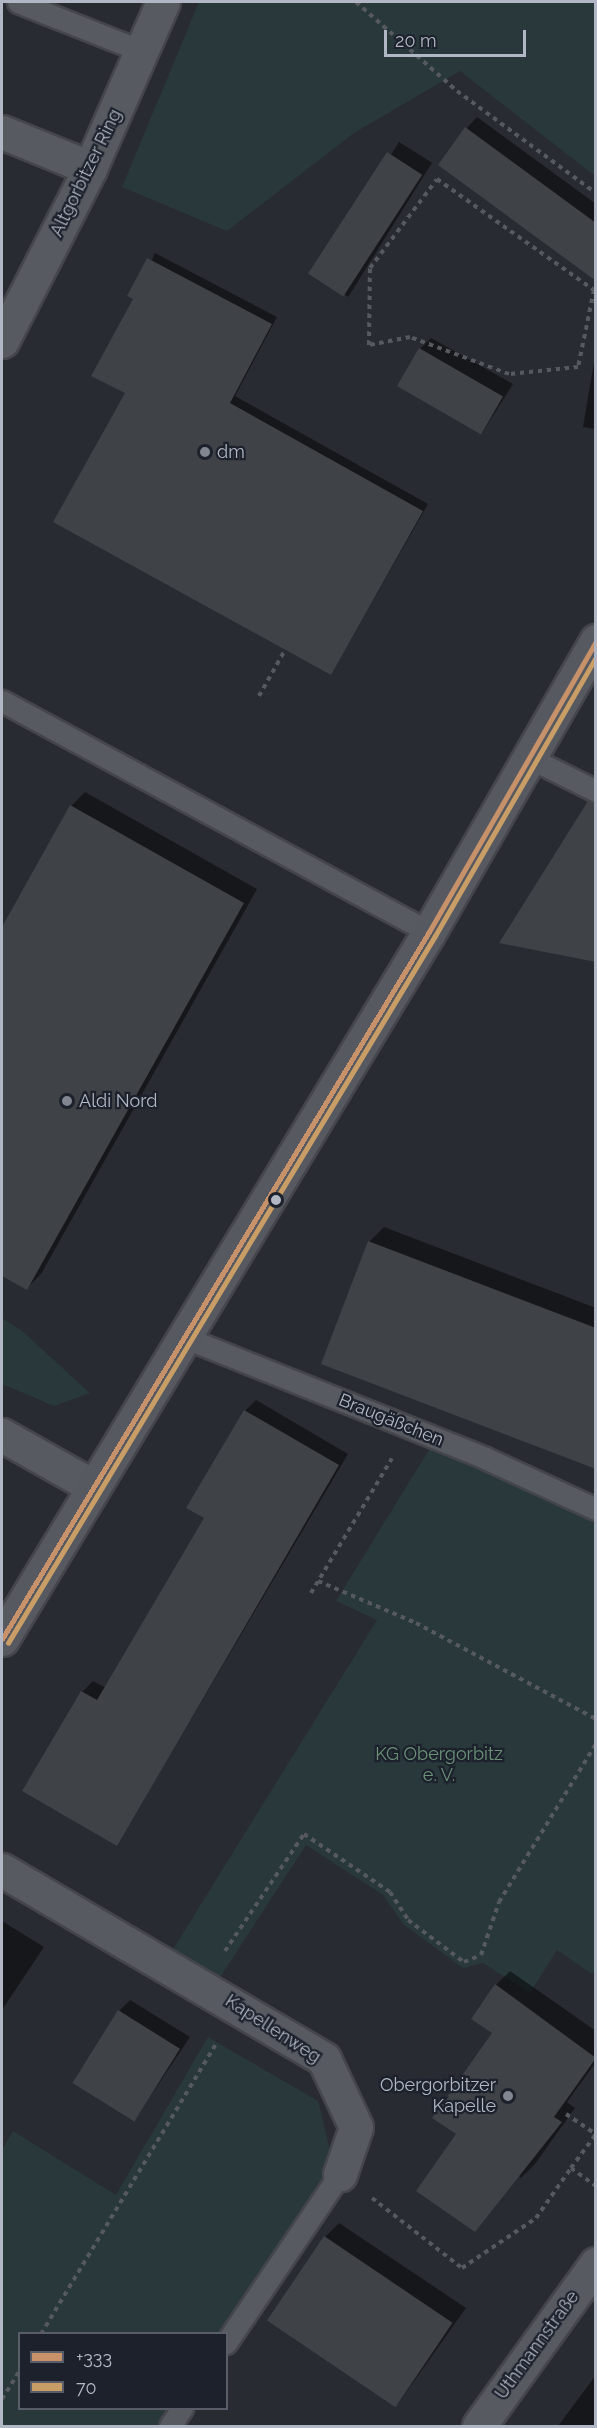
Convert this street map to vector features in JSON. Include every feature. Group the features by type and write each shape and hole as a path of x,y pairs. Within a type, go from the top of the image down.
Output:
{"main road":[{"path":"2,1639 92,1486 429,932 596,641"}],"street":[{"name":"Altgorbitzer Ring","path":"2,341 90,168 144,52 163,2"},
{"path":"2,132 90,168"},
{"path":"2,1435 92,1486"},
{"name":"Kapellenweg","path":"2,1870 239,2005 324,2059 356,2127 340,2174"},
{"name":"Uthmannstraße","path":"479,2427 596,2264"}],"lane":[{"path":"18,2 144,52"},
{"path":"2,701 429,932"},
{"path":"528,757 596,791"},
{"name":"Braugäßchen","path":"183,1337 410,1428 596,1509"},
{"name":"Kapellenweg","path":"228,2340 340,2174"},
{"path":"170,2427 181,2410"}],"path":[{"path":"356,2 457,91 596,192"},
{"path":"437,179 594,290 578,367 508,374 410,337 369,345 370,268 437,179"},
{"path":"259,696 285,650"},
{"path":"311,1593 410,1428"},
{"path":"318,1581 416,1623 596,1719"},
{"path":"202,1984 304,1834 390,1892 408,1920 464,1962 481,1955 499,1902 596,1744"},
{"path":"42,2332 239,2005"},
{"path":"340,2174 462,2268 536,2218 596,2134 566,2114"},
{"path":"571,2168 596,2186"},
{"path":"2,2399 18,2373"}],"green space":[{"path":"199,2 595,2 595,176 460,71 354,133 227,231 122,187"},
{"path":"2,1318 21,1330 90,1393 54,1406 2,1384"},
{"name":"KG Obergorbitz e. V.","path":"432,1445 595,1520 596,1968 592,1974 557,1950 530,1993 483,1963 463,1968 403,1924 383,1895 306,1845 219,1979 172,1951 377,1620 336,1601"},
{"path":"208,2037 318,2101 333,2162 219,2332 18,2332 18,2410 167,2410 156,2426 2,2426 2,2150 13,2131 116,2195"}],"building":[{"path":"465,127 596,223 596,281 438,165"},
{"path":"387,152 422,175 343,296 308,274"},
{"name":"dm","path":"147,258 272,324 230,403 423,511 331,675 53,522 125,393 91,376 133,299 127,296"},
{"path":"419,348 503,396 481,435 397,386"},
{"path":"588,801 596,804 596,962 499,943"},
{"name":"Aldi Nord","path":"70,805 244,903 27,1290 2,1276 2,927"},
{"path":"368,1241 596,1328 596,1469 321,1364"},
{"path":"244,1410 339,1465 117,1846 22,1791 81,1691 97,1700 204,1518 186,1508"},
{"name":"Obergorbitzer Kapelle","path":"495,1984 596,2058 554,2117 562,2122 475,2232 416,2191 456,2134 432,2118 492,2033 471,2019"},
{"path":"118,2010 180,2049 134,2122 72,2083"},
{"path":"324,2236 453,2323 395,2407 267,2321"}],"transit line":[{"name":"+333","path":"2,1639 429,932 596,642"},
{"name":"70","path":"8,1643 435,936 596,657"}],"place":[{"name":"dm","path":"205,452"},
{"name":"Aldi Nord","path":"67,1101"},
{"name":"Obergorbitzer Kapelle","path":"508,2096"}]}
